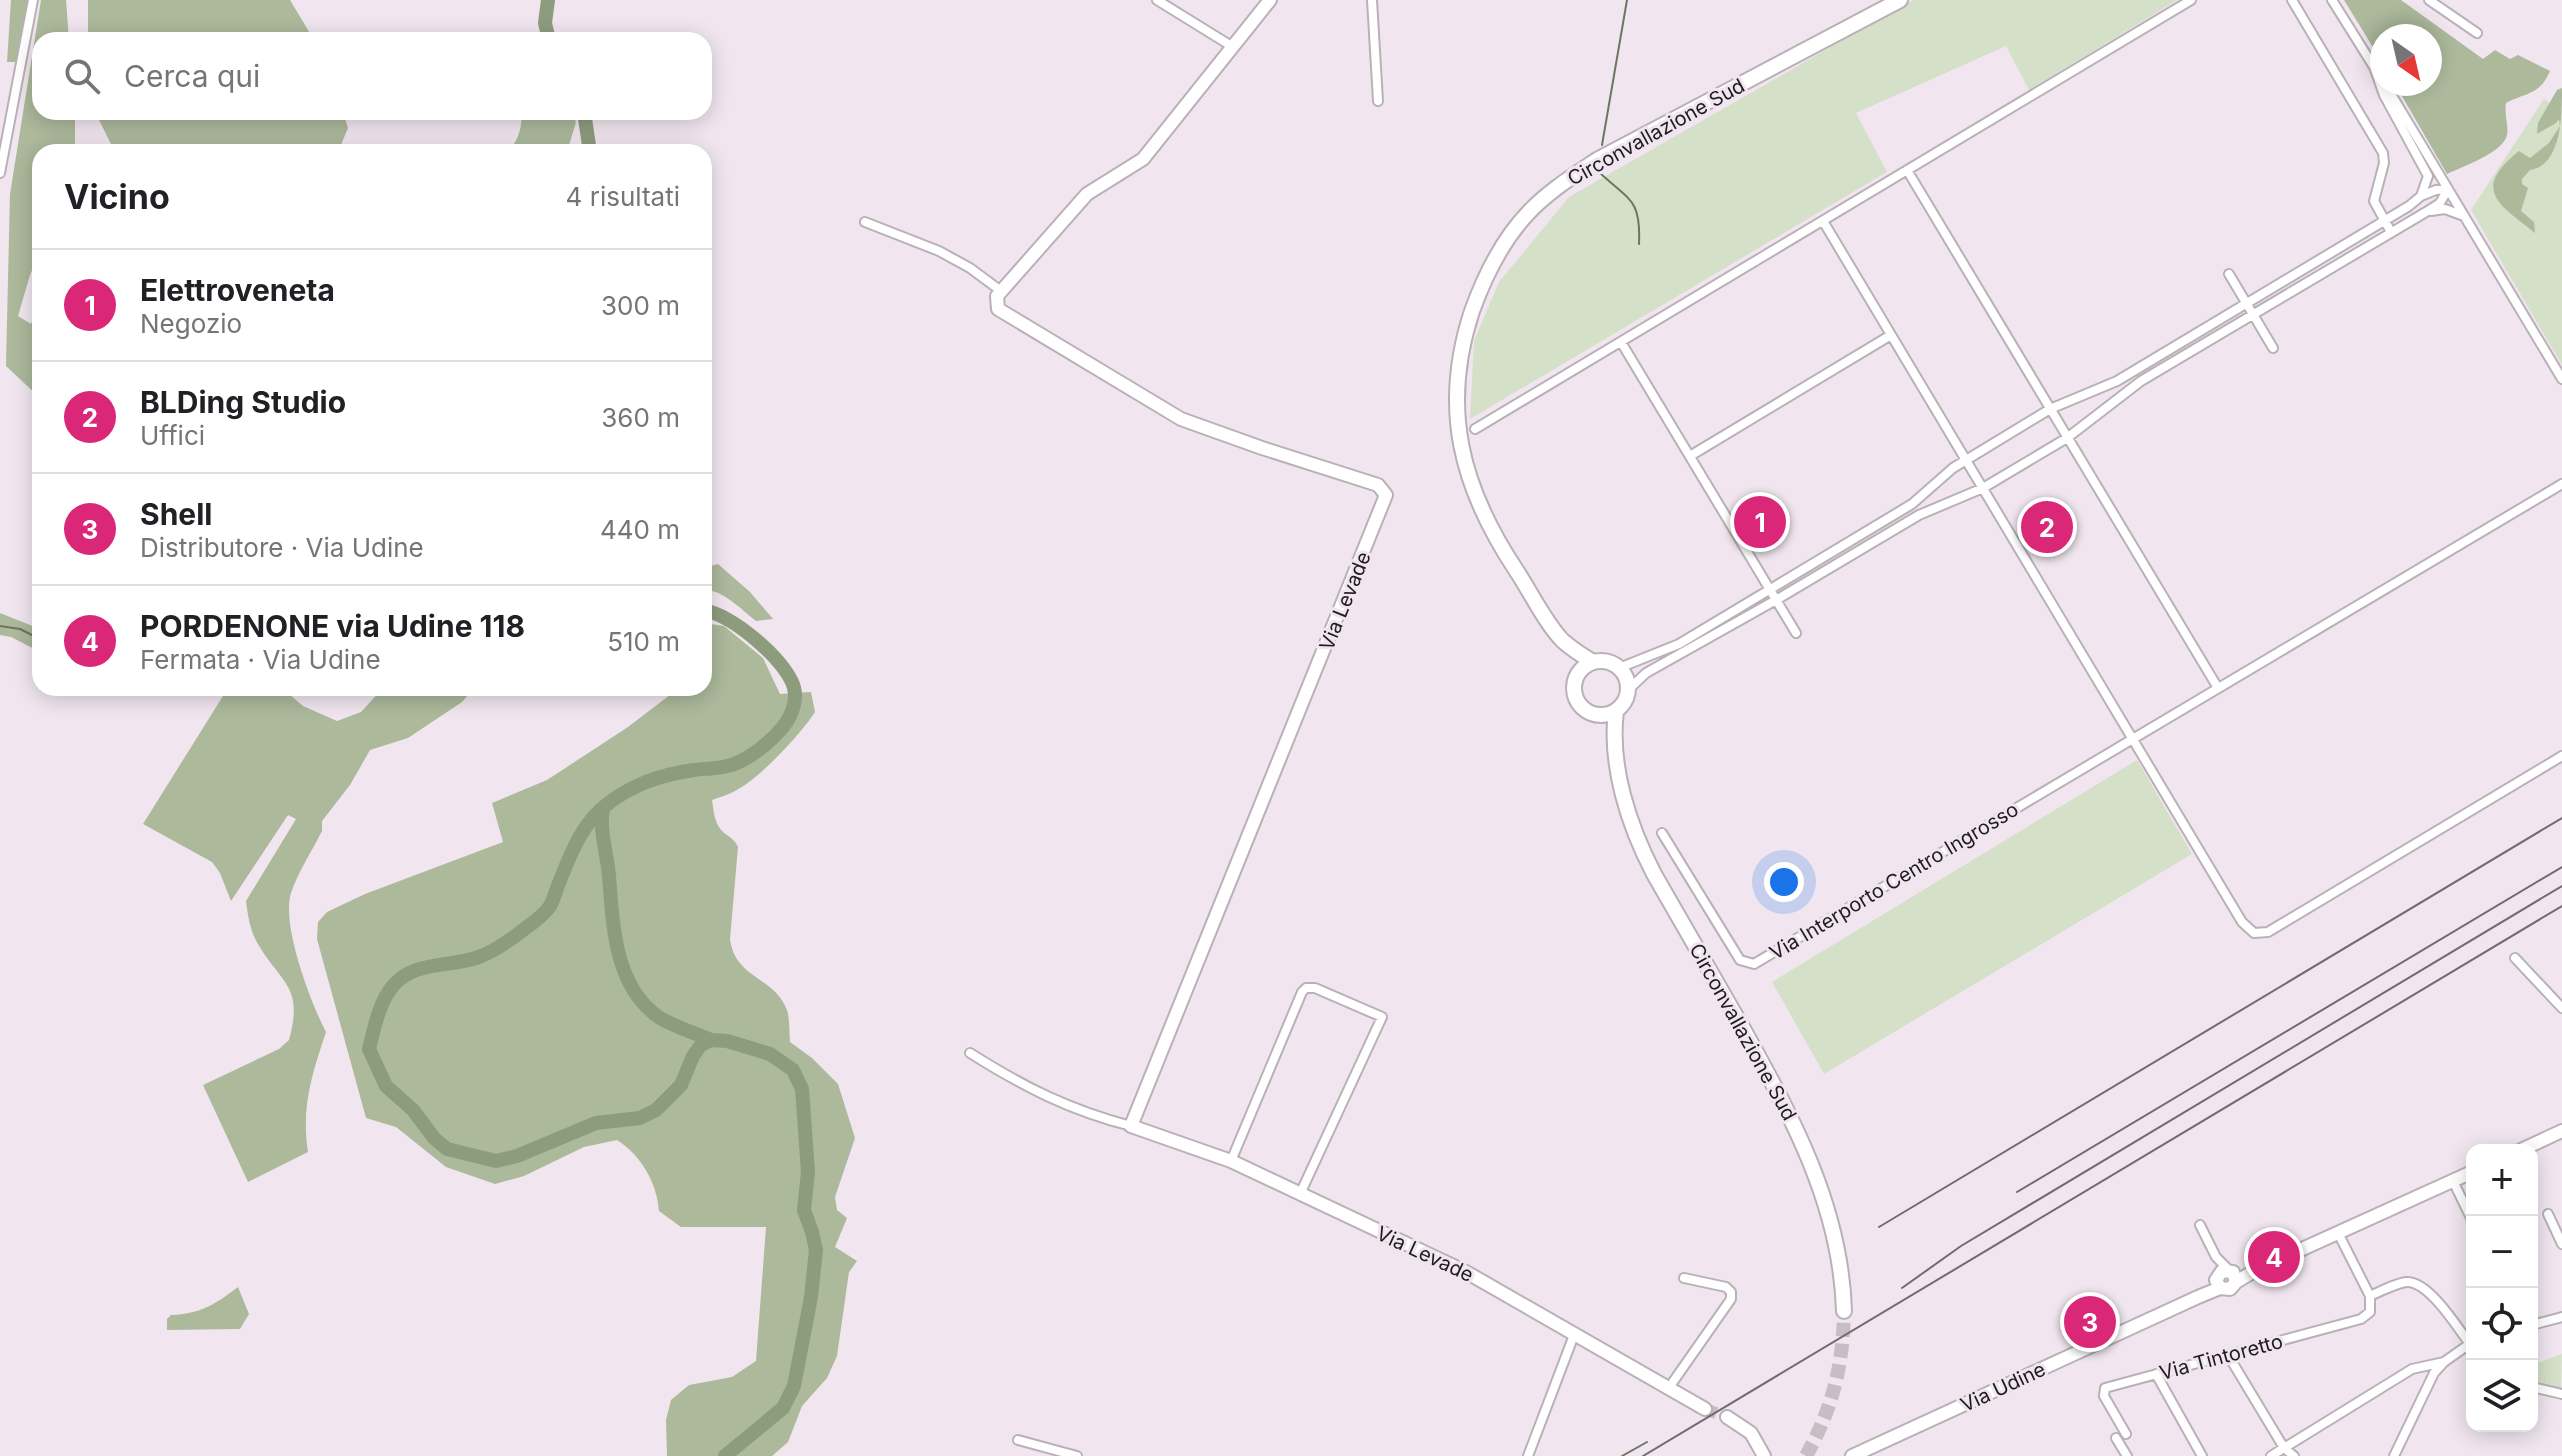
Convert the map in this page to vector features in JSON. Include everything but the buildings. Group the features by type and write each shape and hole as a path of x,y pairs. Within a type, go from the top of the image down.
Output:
{"main road":[{"name":"Circonvallazione Sud","path":"1593,662 1562,640 1499,544 1472,488 1458,436 1458,371 1464,335 1489,269 1508,238 1530,212 1558,186 1597,160 1900,0"},
{"path":"1562,640 1578,674 1574,695 1582,708 1595,715 1617,761"},
{"path":"1578,674 1593,662 1606,662 1619,668 1626,678 1628,690 1625,702 1616,711 1595,715"},
{"path":"1616,711 1614,737 1617,761"},
{"name":"Circonvallazione Sud","path":"1617,761 1632,823 1645,856 1780,1096 1812,1163 1835,1236 1844,1288 1844,1311"}],"street":[{"path":"0,173 33,0"},
{"path":"1157,0 1233,47"},
{"path":"865,222 939,251 970,268 1001,291 1087,194 1143,159 1270,0"},
{"path":"1372,0 1378,101"},
{"path":"1475,429 2191,0"},
{"path":"2292,0 2383,153 2384,163 2374,201 2391,232"},
{"path":"2332,0 2370,59"},
{"path":"2429,0 2477,33"},
{"path":"2385,96 2428,176 2421,196"},
{"path":"2392,96 2562,379"},
{"path":"1907,170 2218,688"},
{"path":"1619,668 1679,644 1912,504 1966,460 2050,409 2117,381 2421,196 2448,189"},
{"path":"1628,690 1646,673 1919,515 1983,488 2067,438 2130,388 2426,212 2440,203 2448,189"},
{"path":"2426,212 2445,209 2465,217"},
{"path":"1823,221 2242,922 2254,933 2268,932 2562,756"},
{"path":"2229,274 2273,348"},
{"name":"Via Levade","path":"1001,291 997,296 998,309 1181,419 1378,485 1386,495 1131,1126"},
{"path":"1690,456 1891,335"},
{"path":"1621,342 1796,633"},
{"name":"Via Interporto Centro Ingrosso","path":"1662,833 1740,960 1754,964 2562,484"},
{"path":"2515,958 2562,1008"},
{"path":"1231,1161 1306,988 1315,988 1382,1017 1300,1194"},
{"name":"Via Levade","path":"970,1053 1065,1105 1231,1161 1466,1272 1705,1409"},
{"path":"2534,1144 2562,1131"},
{"name":"Via Udine","path":"1852,1456 2198,1297 2225,1278 2256,1270 2466,1175"},
{"path":"2453,1181 2470,1216"},
{"path":"2548,1214 2562,1244"},
{"path":"2200,1225 2225,1278"},
{"path":"2338,1233 2370,1296 2406,1282 2418,1284 2430,1293 2466,1339"},
{"path":"1668,1389 1731,1299 1731,1292 1726,1287 1684,1278"},
{"name":"Via Tintoretto","path":"2126,1434 2103,1392 2111,1386 2361,1319 2370,1312 2370,1296"},
{"path":"2538,1323 2562,1317"},
{"path":"1528,1456 1574,1335"},
{"path":"2394,1456 2434,1373 2444,1362 2466,1348"},
{"path":"2228,1355 2284,1448 2294,1456"},
{"path":"2271,1456 2412,1369 2444,1362"},
{"path":"2156,1374 2202,1456"},
{"path":"2538,1388 2562,1394"},
{"path":"1727,1417 1754,1435 1765,1456"},
{"path":"2116,1438 2127,1456"},
{"path":"1018,1440 1077,1456"}],"green space":[{"path":"11,0 28,0 18,62 7,62"},
{"path":"41,0 66,0 68,32 36,32"},
{"path":"88,0 290,0 309,32 88,32"},
{"path":"1913,0 2177,0 2029,90 2006,46 1856,113 1887,172 1470,419 1474,341 1499,282 1569,197"},
{"path":"2344,0 2401,0 2434,24 2370,24 2370,42"},
{"path":"2442,30 2483,59 2495,50 2510,59 2518,55 2550,71 2537,89 2506,103 2507,135 2498,147 2447,174 2402,96 2442,96"},
{"path":"32,56 32,120 75,120 75,144 32,144 32,270 18,316 31,324 32,321 32,390 6,366 10,194"},
{"path":"2562,88 2560,125 2559,119 2537,134 2538,123 2557,90"},
{"path":"2544,99 2562,110 2562,365 2471,210"},
{"path":"99,120 346,120 348,128 341,144 111,144"},
{"path":"521,120 576,122 569,144 514,144"},
{"path":"2560,127 2548,159 2522,179 2522,184 2528,188 2521,211 2534,222 2535,233 2502,205 2493,187 2496,176 2519,151 2530,158 2549,143"},
{"path":"718,564 750,592 773,619 756,621 725,596 712,591 712,566"},
{"path":"0,613 32,626 32,648 11,637 0,635"},
{"path":"712,624 724,626 763,658 780,694 811,692 815,712 767,767 745,785 712,800 718,825 738,847 730,939 733,952 747,970 781,999 788,1014 790,1042 812,1058 838,1084 855,1138 835,1197 837,1210 847,1218 835,1247 857,1261 849,1272 837,1356 827,1378 802,1406 788,1442 772,1456 667,1456 666,1420 671,1400 689,1385 732,1377 756,1361 766,1227 681,1227 659,1211 655,1190 646,1171 633,1153 617,1140 584,1147 524,1176 495,1184 446,1167 396,1127 366,1118 317,939 318,922 327,912 365,894 503,842 492,803 547,780 628,727 669,696 712,696"},
{"path":"223,696 291,696 303,706 337,721 361,712 376,696 467,696 408,738 370,750 350,785 322,821 322,831 294,885 289,907 299,964 326,1032 307,1105 308,1152 248,1182 203,1085 279,1049 289,1040 293,1022 292,996 255,939 246,901 296,819 288,815 231,901 212,862 143,824"},
{"path":"2137,760 2192,854 1824,1074 1772,982"},
{"path":"238,1287 249,1314 240,1329 167,1330 167,1319 171,1315 207,1307"},
{"path":"2562,1354 2561,1389 2538,1383 2538,1363"}],"waterway":[{"path":"547,32 548,0"},
{"path":"1602,145 1627,0"},
{"path":"585,120 589,144"},
{"path":"1600,173 1632,202 1638,218 1639,244"},
{"path":"712,613 754,638 786,671 794,688 795,699 790,717 783,727 769,742 735,764 661,777 639,785 610,802 592,819 578,839 551,903 543,914 487,953 465,961 420,969 400,979 384,1001 369,1049 386,1086 413,1110 434,1138 447,1149 496,1161 517,1156 596,1123 640,1118 656,1110 681,1085 701,1045 711,1040 727,1041 770,1054 793,1070 802,1089 808,1172 804,1210 816,1250 811,1297 794,1386 783,1408 725,1456"},
{"path":"0,626 20,629 32,635"},
{"path":"603,808 603,834 615,934 633,990 660,1018 711,1040"},
{"path":"1622,1456 1647,1442"}],"tunnel":[{"path":"1806,1456 1835,1386 1844,1311"},
{"path":"1705,1409 1727,1417"}],"railway":[{"path":"1879,1227 2562,818"},
{"path":"2017,1192 2562,867"},
{"path":"1902,1288 1961,1246 2562,886"},
{"path":"1643,1456 2562,906"}],"place":[{"name":"Elettroveneta","path":"1760,522"},
{"name":"BLDing Studio","path":"2047,527"},
{"name":"PORDENONE via Udine 118","path":"2274,1257"},
{"name":"Shell","path":"2090,1322"}]}
